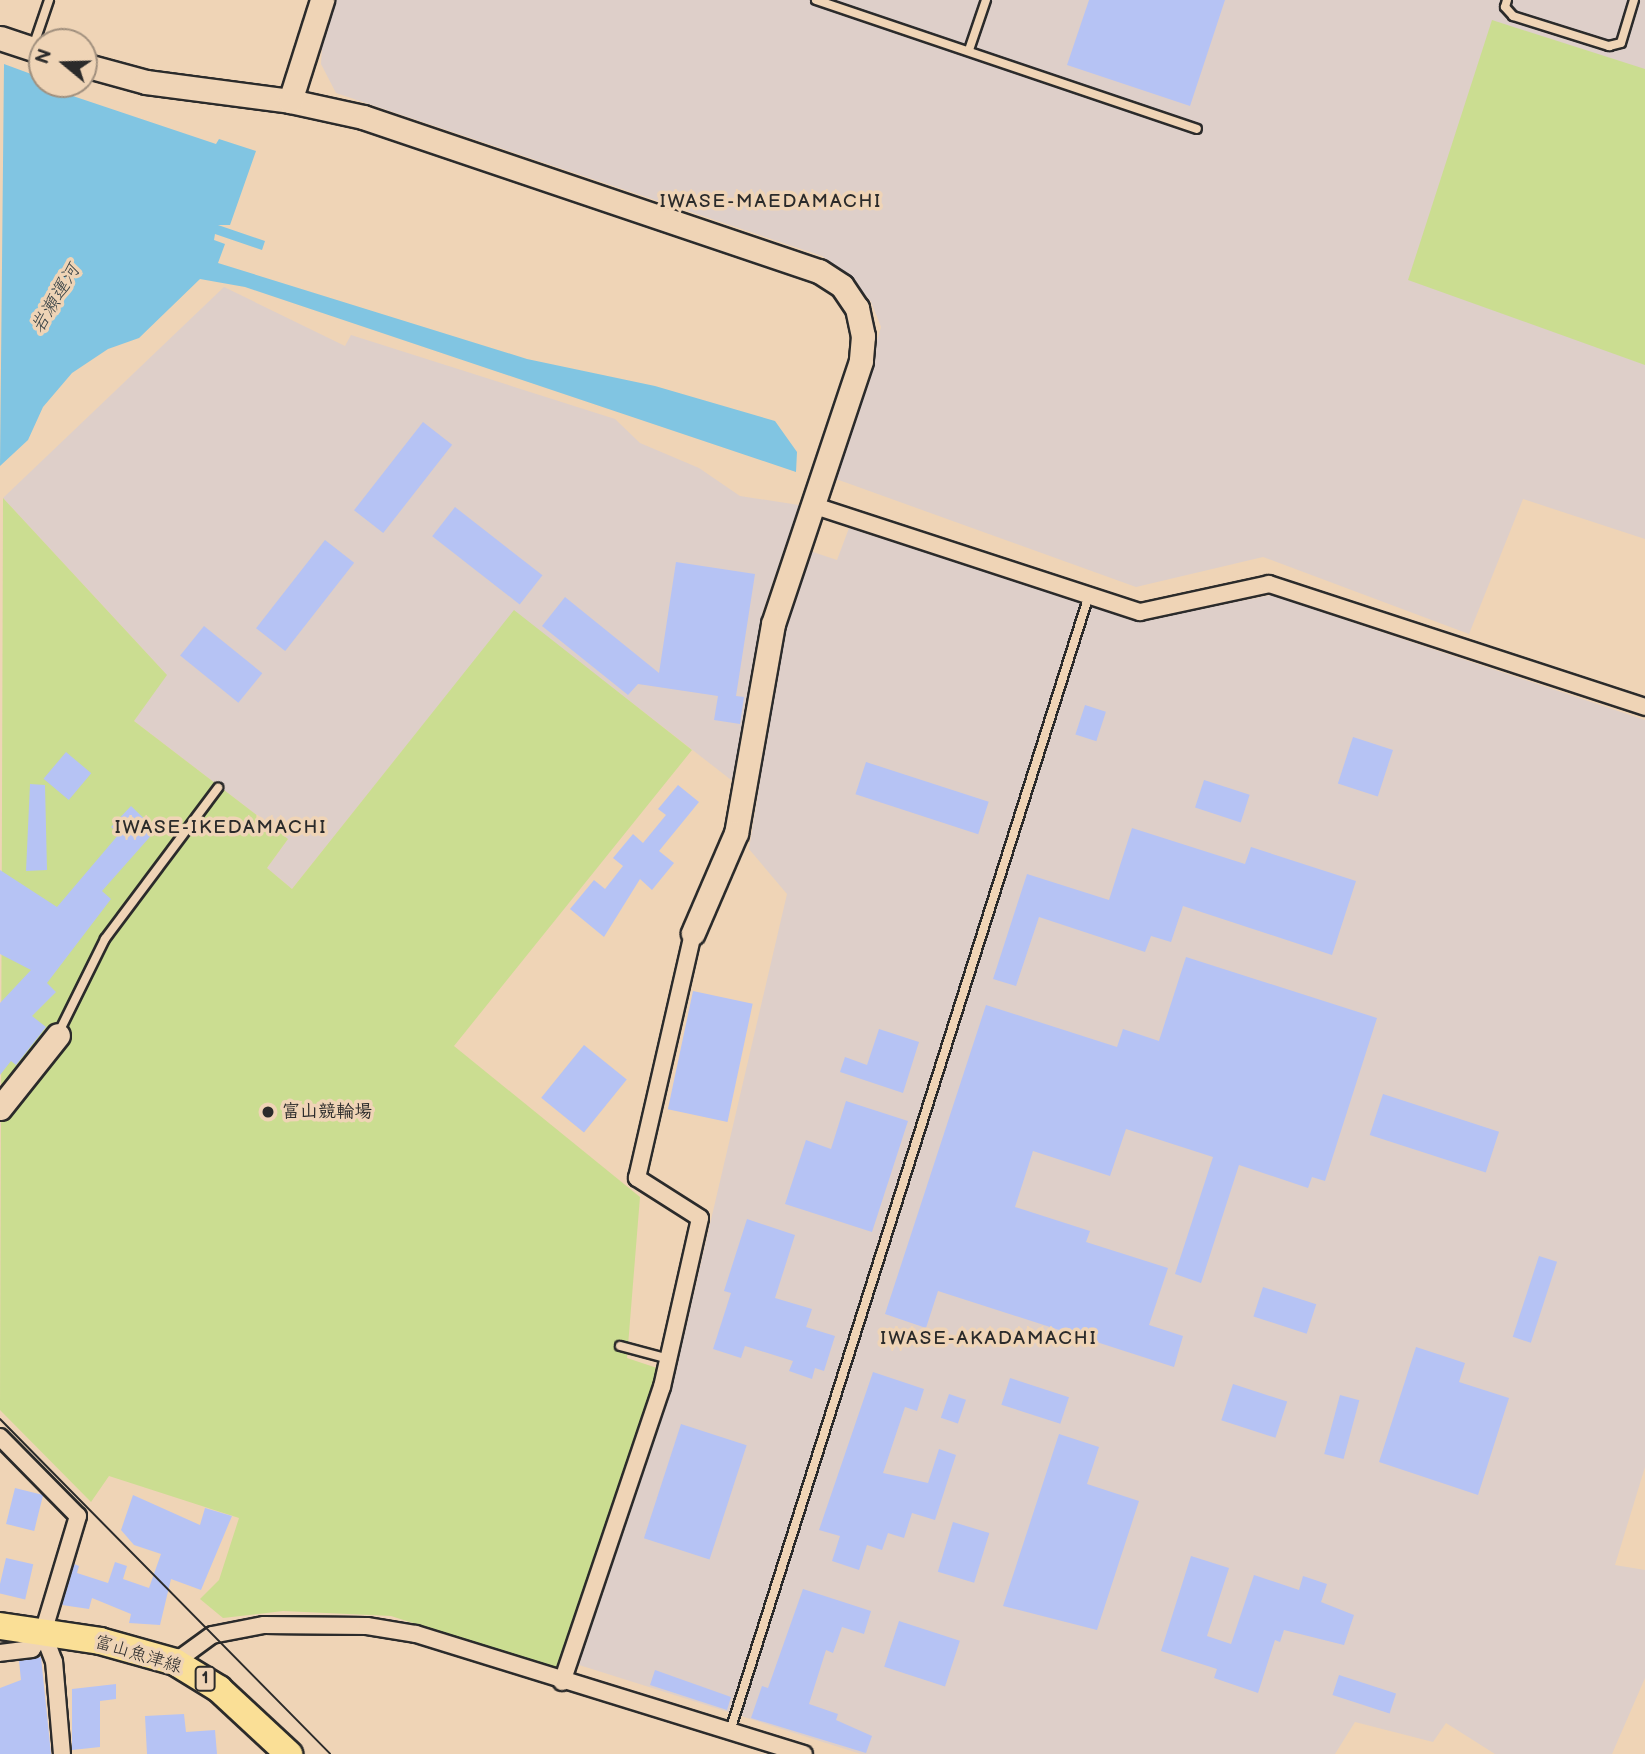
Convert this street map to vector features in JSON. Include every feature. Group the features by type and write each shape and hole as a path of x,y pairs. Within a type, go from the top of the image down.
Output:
{"main road":[{"name":"富山魚津線","path":"0,1626 175,1662 219,1689 286,1753"}],"street":[{"path":"290,101 322,0"},
{"path":"0,38 28,47"},
{"path":"98,69 146,82 290,101 363,117 819,271 842,286 857,309 863,335 861,361 773,624 736,833 693,933 637,1178 700,1218 669,1359 562,1682"},
{"path":"811,505 1088,598 1140,612 1269,584 1645,708"},
{"path":"0,1108 58,1035"},
{"path":"0,1437 78,1516 43,1633 32,1649 0,1653"},
{"path":"175,1662 212,1635 264,1625 367,1626 416,1634 562,1682 804,1754"},
{"path":"43,1633 54,1661 62,1754"}],"lane":[{"path":"42,28 49,0"},
{"path":"816,0 1196,129"},
{"path":"969,50 986,0"},
{"path":"1507,0 1505,7 1513,16 1609,46 1621,43 1634,0"},
{"path":"730,1731 1088,598"},
{"path":"58,1035 105,939 218,788"},
{"path":"620,1346 669,1359"}],"shaded area":[{"path":"333,0 1645,0 1645,539 1523,499 1469,634 1263,557 1136,587 836,479 881,327 871,302 852,278 822,256 336,93 321,64 323,29"},
{"path":"224,287 345,346 351,335 615,419 640,443 699,468 740,496 799,505 762,614 735,783 514,611 292,889 267,868 288,839 134,721 166,674 3,498"},
{"path":"849,528 1138,621 1271,595 1645,720 1645,1467 1615,1565 1645,1570 1645,1678 1612,1754 1495,1754 1446,1723 1433,1742 1355,1722 1335,1754 861,1754 576,1664 679,1357 787,894 749,849 786,620 810,551 837,560"}],"green space":[{"path":"1492,20 1645,69 1645,365 1408,280"},
{"name":"富山競輪場","path":"3,498 167,675 134,721 288,839 267,868 292,889 514,610 692,750 454,1046 640,1197 627,1358 660,1369 557,1669 391,1616 283,1611 223,1618 200,1599 219,1580 239,1518 109,1476 91,1502 0,1410"}],"water":[{"name":"岩瀬運河","path":"4,64 28,73 28,98 79,98 216,144 219,139 256,151 230,225 218,225 265,241 262,250 215,234 214,240 225,244 218,263 527,359 655,386 775,421 797,452 796,472 245,287 200,279 139,338 108,349 72,373 43,407 28,440 0,466"}],"building":[{"path":"1089,0 1225,0 1190,106 1067,65"},
{"path":"423,422 452,445 383,533 354,510"},
{"path":"455,507 542,575 520,604 432,536"},
{"path":"325,540 354,563 285,651 256,628"},
{"path":"676,562 755,574 736,696 744,697 740,724 714,720 718,696 638,684 628,695 542,626 565,597 659,673"},
{"path":"204,626 262,673 238,703 180,656"},
{"path":"1085,705 1106,712 1096,741 1075,734"},
{"path":"1353,737 1393,750 1378,797 1338,784"},
{"path":"66,752 91,773 69,800 44,779"},
{"path":"866,762 989,802 978,834 855,794"},
{"path":"1204,780 1250,795 1241,822 1195,808"},
{"path":"30,784 45,785 47,870 26,871"},
{"path":"678,785 699,802 659,851 674,863 652,890 640,879 604,937 570,909 594,880 605,889 623,866 613,858 633,834 643,843 666,815 658,809"},
{"path":"131,806 156,830 102,891 111,899 47,983 56,992 32,1016 46,1027 16,1065 11,1061 0,1075 0,1003 31,970 0,954 0,870 57,907 119,834 111,827"},
{"path":"1132,828 1245,864 1251,847 1356,881 1332,955 1183,906 1171,942 1151,936 1145,952 1039,917 1016,986 993,979 1027,874 1109,900"},
{"path":"1186,957 1377,1018 1325,1181 1312,1177 1308,1188 1239,1165 1201,1283 1175,1274 1213,1157 1126,1129 1110,1176 1033,1151 1015,1207 1090,1231 1086,1242 1168,1268 1149,1325 1183,1336 1174,1367 938,1291 926,1328 885,1314 986,1005 1117,1047 1123,1029 1159,1041"},
{"path":"693,991 753,1004 728,1122 668,1109"},
{"path":"879,1029 919,1042 903,1093 840,1072 845,1057 867,1065"},
{"path":"584,1045 627,1080 584,1132 541,1098"},
{"path":"1383,1094 1499,1132 1486,1173 1370,1135"},
{"path":"846,1101 908,1121 872,1232 785,1204 806,1140 831,1149"},
{"path":"747,1219 795,1235 775,1298 812,1309 806,1327 835,1336 824,1371 815,1368 812,1379 789,1371 793,1361 745,1346 741,1358 713,1349 731,1293 724,1291"},
{"path":"1539,1256 1557,1262 1531,1343 1513,1337"},
{"path":"1263,1287 1316,1304 1307,1334 1253,1316"},
{"path":"1416,1347 1465,1363 1459,1382 1509,1398 1478,1495 1379,1462"},
{"path":"873,1372 924,1389 917,1411 905,1407 883,1473 928,1483 939,1449 956,1455 935,1520 912,1513 904,1538 888,1533 882,1550 867,1545 859,1570 832,1561 840,1536 819,1530"},
{"path":"1010,1378 1069,1397 1060,1424 1001,1405"},
{"path":"1233,1384 1287,1402 1275,1438 1221,1420"},
{"path":"949,1394 966,1400 958,1423 941,1418"},
{"path":"1340,1395 1359,1400 1344,1459 1324,1454"},
{"path":"681,1424 747,1445 710,1559 644,1538"},
{"path":"1059,1434 1099,1447 1087,1484 1139,1501 1097,1630 1003,1606"},
{"path":"15,1488 43,1495 34,1531 6,1524"},
{"path":"133,1495 200,1525 205,1508 232,1516 201,1590 171,1579 160,1625 129,1623 131,1614 92,1598 89,1609 62,1605 74,1564 79,1566 77,1573 108,1583 115,1562 127,1566 123,1579 149,1588 161,1554 134,1545 121,1530"},
{"path":"953,1522 989,1533 974,1583 938,1572"},
{"path":"1191,1556 1229,1568 1207,1636 1231,1644 1254,1575 1299,1590 1303,1576 1327,1584 1321,1602 1354,1615 1344,1645 1284,1630 1280,1642 1275,1640 1258,1693 1214,1678 1217,1669 1161,1651"},
{"path":"6,1558 33,1564 25,1599 0,1594"},
{"path":"803,1589 871,1611 864,1634 842,1627 833,1653 826,1650 809,1704 838,1714 836,1720 872,1736 866,1753 751,1718 762,1686 768,1688"},
{"path":"899,1621 960,1641 945,1686 884,1667"},
{"path":"41,1657 51,1754 0,1754 0,1688 21,1680 19,1661"},
{"path":"655,1670 731,1697 727,1710 650,1685"},
{"path":"1339,1675 1396,1694 1390,1714 1333,1695"},
{"path":"116,1684 116,1699 100,1701 100,1747 72,1750 72,1689"},
{"path":"184,1714 186,1732 215,1730 217,1754 147,1754 145,1716"}],"tram line":[{"path":"0,1419 330,1754"}],"place":[{"name":"富山競輪場","path":"268,1112"}],"district":[{"name":"IWASE-MAEDAMACHI","path":"771,202"},
{"name":"IWASE-IKEDAMACHI","path":"221,828"},
{"name":"IWASE-AKADAMACHI","path":"989,1339"}]}
